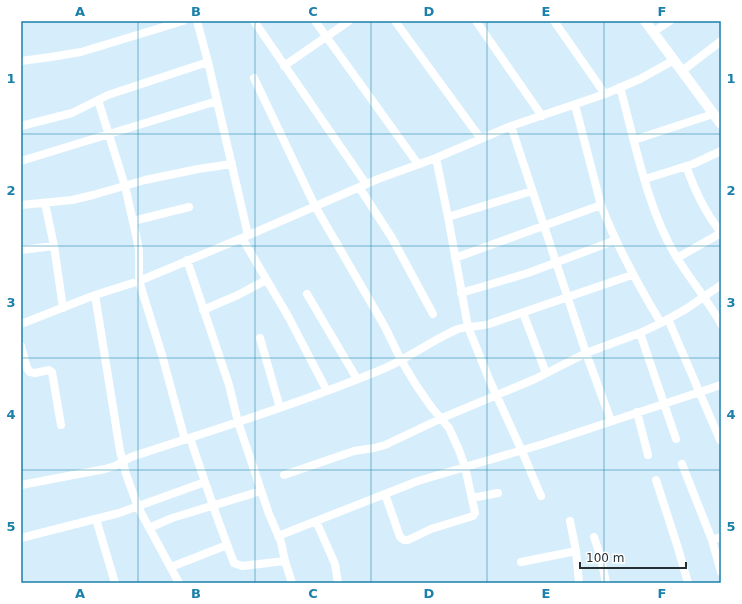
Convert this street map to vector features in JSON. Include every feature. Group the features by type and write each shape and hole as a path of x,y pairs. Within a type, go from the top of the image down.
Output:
{"main road":[{"path":"645,21 718,119"}],"street":[{"path":"21,61 81,52 169,23 183,21"},
{"path":"196,21 208,62 232,164 245,237 266,280 288,316 327,391"},
{"path":"254,21 363,185 433,314"},
{"path":"315,21 418,164"},
{"path":"284,66 349,21"},
{"path":"395,21 481,139"},
{"path":"476,21 542,116"},
{"path":"554,21 605,94"},
{"path":"653,32 670,21"},
{"path":"682,71 721,41"},
{"path":"21,324 95,295 139,280 245,237 363,185 436,158 511,126 605,94 674,60"},
{"path":"21,126 72,113 86,108 108,95 208,62"},
{"path":"254,78 315,206 416,385 432,408 449,428 459,450 475,513 473,516 431,529 405,541 400,537 385,494"},
{"path":"620,87 645,179 658,219 677,258 721,324"},
{"path":"98,100 133,221 139,250 139,280 187,439 205,482 234,563 239,566 285,561"},
{"path":"21,160 217,101"},
{"path":"575,105 601,205 616,240 632,275 665,321 700,392 720,440"},
{"path":"634,140 718,119"},
{"path":"511,126 586,353 611,421"},
{"path":"645,179 686,166 721,151"},
{"path":"436,158 468,327 489,379 522,449 541,496"},
{"path":"21,205 86,197 164,176 232,164"},
{"path":"677,258 721,233 707,214 697,195 686,166"},
{"path":"448,217 532,191"},
{"path":"45,203 54,246 63,308"},
{"path":"455,258 601,205"},
{"path":"133,221 189,207"},
{"path":"461,293 497,284 616,240"},
{"path":"21,250 54,246"},
{"path":"187,260 229,385 238,422 278,536 292,583"},
{"path":"21,485 105,469 131,457 327,391 401,360 454,330 482,326 524,313 632,275"},
{"path":"203,310 238,295 266,280"},
{"path":"284,475 343,454 385,445 442,418 546,373 586,353 640,333 686,309 721,285"},
{"path":"307,294 357,379"},
{"path":"95,295 119,444 126,474 138,507 179,583"},
{"path":"524,313 546,373"},
{"path":"640,333 676,439"},
{"path":"260,338 280,408"},
{"path":"21,346 27,368 30,372 35,373 49,370 52,372 61,425"},
{"path":"278,536 418,481 543,444 721,385"},
{"path":"637,412 648,455"},
{"path":"682,464 712,540 721,572"},
{"path":"656,480 688,583"},
{"path":"21,538 138,507 205,482"},
{"path":"149,528 172,518 261,491"},
{"path":"472,498 498,493"},
{"path":"96,519 115,583"},
{"path":"316,521 335,564 338,583"},
{"path":"570,521 576,551 579,583"},
{"path":"594,537 601,558 606,583"},
{"path":"712,540 721,537"},
{"path":"171,567 227,545"},
{"path":"521,562 576,551"}]}
